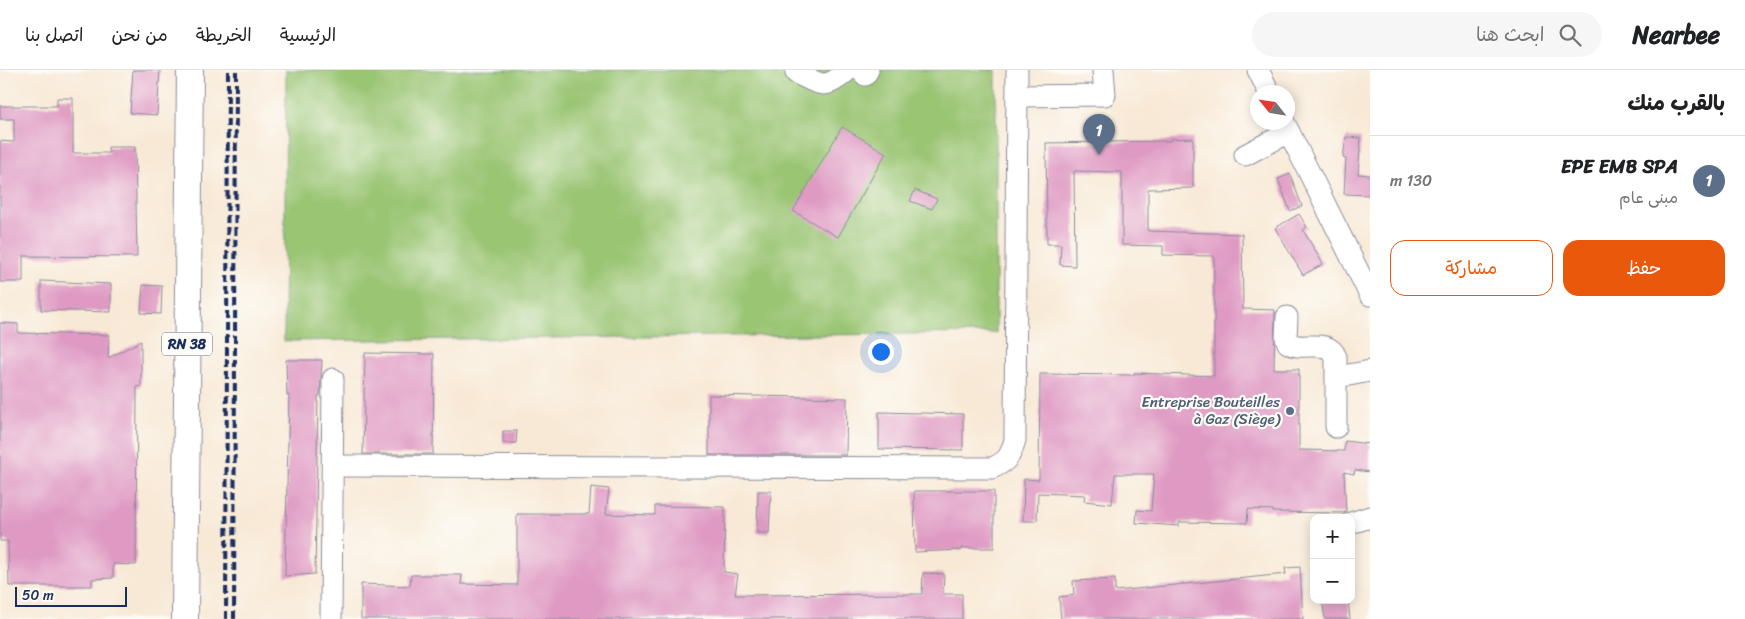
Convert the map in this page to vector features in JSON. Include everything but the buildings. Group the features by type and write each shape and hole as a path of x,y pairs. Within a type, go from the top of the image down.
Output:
{"main road":[{"name":"RN 38","path":"175,70 182,135 185,619"},
{"name":"RN 38","path":"173,619 182,135 190,70"}],"street":[{"path":"333,466 992,468 1004,463 1011,454 1015,440 1017,70"},
{"path":"1017,96 1105,95 1103,70"},
{"path":"1258,70 1266,85"},
{"path":"796,73 821,85 835,83 860,72"},
{"path":"1245,155 1282,130"},
{"path":"1288,130 1370,295"},
{"path":"1286,317 1286,338 1288,343 1293,346 1324,347 1332,350 1336,357 1336,427"},
{"path":"1336,376 1370,371"},
{"path":"331,619 334,378"},
{"path":"1355,522 1370,517"}],"green space":[{"path":"286,70 996,70 996,333 284,341"}],"railway":[{"path":"226,619 228,70"},
{"path":"234,619 236,70"}],"place":[{"name":"EPE EMB SPA","path":"1099,155"},
{"name":"Entreprise Bouteilles à Gaz (Siège)","path":"1290,411"}]}
